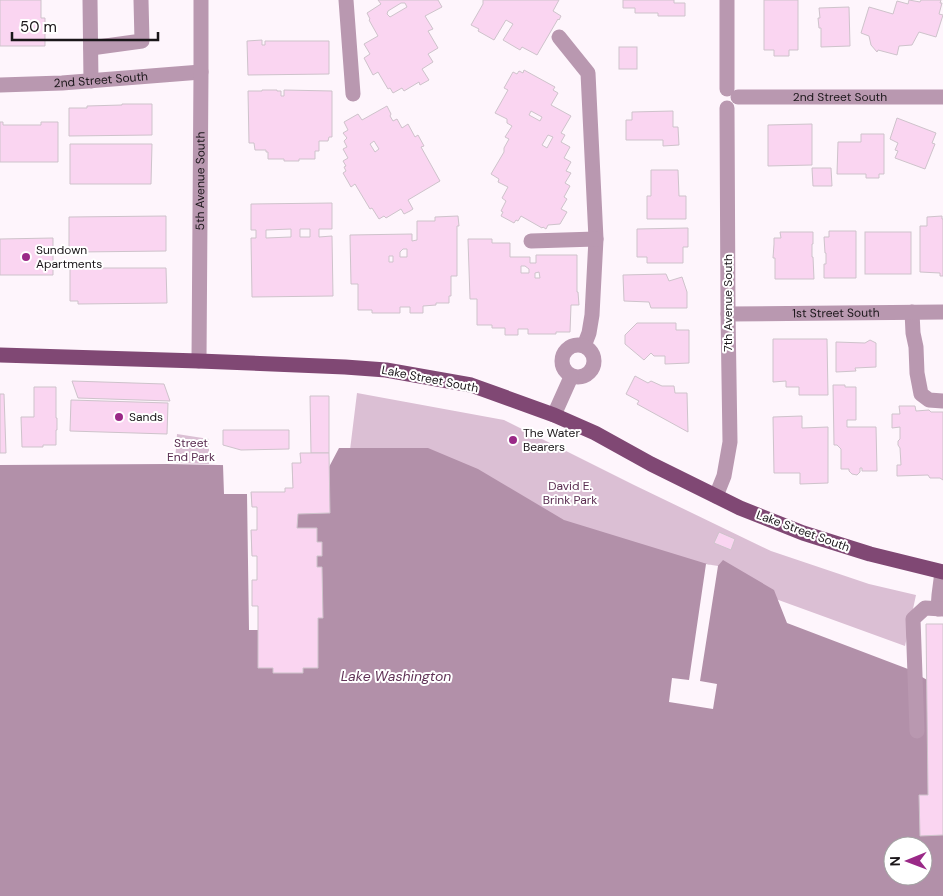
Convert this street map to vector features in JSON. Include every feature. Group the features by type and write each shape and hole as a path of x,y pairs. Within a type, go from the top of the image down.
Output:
{"main road":[{"name":"Lake Street South","path":"0,355 345,367 386,370 471,385 554,415 596,433 652,464 740,508 802,533 870,554 942,572"}],"street":[{"path":"90,0 91,81"},
{"path":"90,48 142,41 141,0"},
{"name":"5th Avenue South","path":"199,361 201,0"},
{"path":"346,0 353,94"},
{"name":"7th Avenue South","path":"716,496 724,476 730,442 728,314 731,98 726,0"},
{"path":"559,37 588,73 596,239 592,315 589,333 584,346"},
{"name":"2nd Street South","path":"0,85 62,83 201,72"},
{"name":"2nd Street South","path":"731,98 943,97"},
{"path":"532,241 596,239"},
{"path":"912,312 917,374 921,394 929,400 943,401"},
{"name":"1st Street South","path":"728,314 943,312"},
{"path":"571,346 584,346 593,355 593,368 584,377 572,377 562,368 562,355 571,346"},
{"path":"554,415 572,377"},
{"path":"917,730 913,619 925,608 941,609 938,595 942,572"}],"green space":[{"name":"David E. Brink Park","path":"357,393 504,420 771,551 869,584 916,595 905,646 624,544 350,450"},
{"name":"Street End Park","path":"177,434 209,439 209,464 175,463"}],"water":[{"name":"Lake Washington","path":"339,448 428,448 478,469 564,520 717,567 723,560 774,590 787,623 908,669 943,689 943,896 0,896 0,465 167,464 329,467"}],"pier":[{"path":"292,463 293,488 285,488 285,492 251,493 252,506 257,507 257,530 251,530 252,556 257,556 257,580 252,580 252,605 258,606 258,630 249,630 247,494 224,494 223,465"},
{"path":"706,564 718,566 700,681 717,684 713,709 669,702 672,678 689,680"}],"building":[{"path":"0,0 41,0 41,18 45,18 45,46 0,46"},
{"path":"378,0 438,0 442,7 425,16 433,29 428,31 438,48 428,54 433,62 422,69 429,80 420,85 419,82 404,91 402,88 393,93 390,88 388,89 378,72 373,75 364,58 370,54 364,44 378,36 367,13 381,4","holes":["401,3 405,3 407,7 390,17 387,14 388,11"]},
{"path":"483,0 559,0 553,11 561,16 537,55 522,47 520,50 503,40 513,24 506,20 494,40 471,25 483,4"},
{"path":"623,0 674,0 674,3 685,3 685,16 658,16 658,13 635,13 635,8 623,8"},
{"path":"764,0 798,0 798,50 789,50 789,56 774,56 774,50 764,50"},
{"path":"909,0 920,2 921,0 941,0 939,14 943,15 936,37 919,32 912,45 899,46 897,55 878,50 877,52 871,45 869,36 861,33 869,7 893,14 897,1 908,4"},
{"path":"849,7 850,46 821,47 821,28 819,28 818,18 820,18 819,8"},
{"path":"262,40 262,45 265,45 265,41 329,41 329,74 248,75 247,41"},
{"path":"619,47 637,47 637,69 619,69"},
{"path":"524,70 555,87 553,90 558,93 551,105 571,116 561,133 565,135 561,142 570,147 564,158 571,162 566,171 571,173 565,183 570,186 564,197 567,199 561,209 567,212 560,224 548,225 546,229 521,216 514,223 501,216 503,212 501,211 506,201 502,198 508,187 498,182 499,179 491,174 504,152 509,139 505,137 512,126 507,123 507,119 495,113 508,90 504,88 513,72 517,74 519,71 523,73","holes":["531,111 542,117 540,121 529,115","548,135 553,137 547,148 542,145"]},
{"path":"284,90 332,91 332,137 329,137 328,141 319,141 319,151 315,151 315,159 284,161 284,159 268,159 268,152 266,150 255,150 254,143 249,143 248,91 281,91 281,96 284,96"},
{"path":"152,104 152,135 69,136 69,108"},
{"path":"387,106 393,121 397,119 402,128 408,124 415,137 418,135 424,146 421,147 440,181 408,200 413,209 404,214 401,209 386,218 384,216 379,219 372,208 370,209 355,184 351,187 343,173 346,171 344,167 346,166 343,161 348,158 343,149 347,147 344,141 347,138 343,133 348,130 344,122 358,114 362,120","holes":["374,141 379,149 375,152 370,144"]},
{"path":"673,111 673,127 678,127 679,145 663,146 663,140 626,140 626,120 632,120 632,112"},
{"path":"897,118 936,133 932,143 935,144 925,169 895,158 898,151 895,150 898,143 890,139"},
{"path":"0,122 3,122 3,125 41,125 41,122 58,122 58,162 0,162"},
{"path":"812,124 812,165 768,166 768,125"},
{"path":"861,134 884,134 884,174 879,174 879,178 866,178 866,174 837,174 838,142 861,142"},
{"path":"70,144 152,144 151,184 70,184"},
{"path":"812,168 831,168 832,186 813,186"},
{"path":"651,170 678,170 679,196 686,196 686,219 647,219 647,196 651,196"},
{"path":"332,203 332,229 319,229 319,237 332,236 333,296 252,297 251,238 256,238 256,230 251,230 251,204","holes":["291,229 291,237 266,238 266,230","300,229 310,229 310,237 300,237"]},
{"path":"166,216 166,251 79,252 79,249 69,249 69,217"},
{"path":"458,216 457,276 451,276 449,303 423,306 423,313 410,313 410,307 400,307 400,313 372,313 372,310 358,310 358,284 351,284 350,235 412,234 412,241 417,240 417,221 435,221 435,217","holes":["403,249 407,249 407,257 400,257 400,252","389,256 393,256 393,262 389,262"]},
{"path":"942,216 943,276 940,276 940,273 920,272 920,226 927,226 927,217"},
{"path":"688,228 688,247 683,247 683,263 647,263 647,257 637,257 637,229"},
{"path":"829,231 856,231 856,278 824,278 826,253 824,237 829,237"},
{"path":"780,232 813,232 812,257 814,279 775,279 774,238 781,238"},
{"path":"865,232 911,232 911,274 865,274"},
{"name":"Sundown Apartments","path":"53,238 53,275 0,275 0,239"},
{"path":"468,239 492,239 492,243 510,243 510,257 530,257 530,263 536,263 536,255 577,255 579,305 571,305 570,332 528,334 528,329 518,329 518,335 505,335 505,328 492,328 492,325 477,325 477,299 470,299","holes":["521,266 529,269 529,273 521,273","539,272 540,278 535,278 535,273"]},
{"path":"70,268 166,268 167,303 78,304 78,301 70,301"},
{"path":"666,274 669,281 682,277 687,292 687,308 651,308 649,302 624,301 623,275"},
{"path":"637,323 676,323 676,330 689,330 689,363 665,364 665,356 654,356 651,353 644,360 625,344 625,335"},
{"path":"773,339 827,339 828,395 799,395 799,387 786,387 786,381 773,382"},
{"path":"870,340 876,343 876,367 855,368 856,371 836,372 836,342 865,343"},
{"path":"635,376 648,383 651,381 662,386 674,386 675,393 687,393 688,432 637,404 639,401 626,394"},
{"path":"72,381 164,384 170,401 78,398"},
{"path":"833,385 856,387 856,420 847,420 847,427 876,427 877,471 862,471 862,468 860,468 860,472 857,475 852,474 849,469 841,469 841,449 834,445"},
{"path":"34,387 56,387 56,445 22,447 21,417 34,417"},
{"path":"0,394 4,394 6,453 0,453"},
{"path":"310,396 329,396 329,453 311,453"},
{"name":"Sands","path":"71,400 168,403 167,434 70,431"},
{"path":"899,406 915,406 916,411 943,412 943,480 940,478 930,478 928,475 897,476 897,465 901,465 900,448 898,445 900,427 892,428 892,414 900,414"},
{"path":"802,416 802,428 828,427 828,483 800,484 800,473 774,473 773,417"},
{"path":"223,430 289,430 289,449 241,450 223,445"},
{"path":"300,453 329,453 330,513 298,514 297,528 317,528 317,542 322,542 322,556 317,556 317,567 322,567 323,618 318,618 318,668 303,668 303,673 273,673 273,668 258,668 258,606 252,606 252,580 257,580 257,556 252,556 251,530 257,530 257,507 252,507 251,492 285,492 285,488 293,488 292,463 301,463"},
{"path":"719,532 735,539 731,550 714,543"},
{"path":"926,624 943,624 943,835 920,836 919,795 928,795"}],"place":[{"name":"Sundown Apartments","path":"26,257"},
{"name":"Sands","path":"119,417"},
{"name":"The Water Bearers","path":"513,440"}]}
